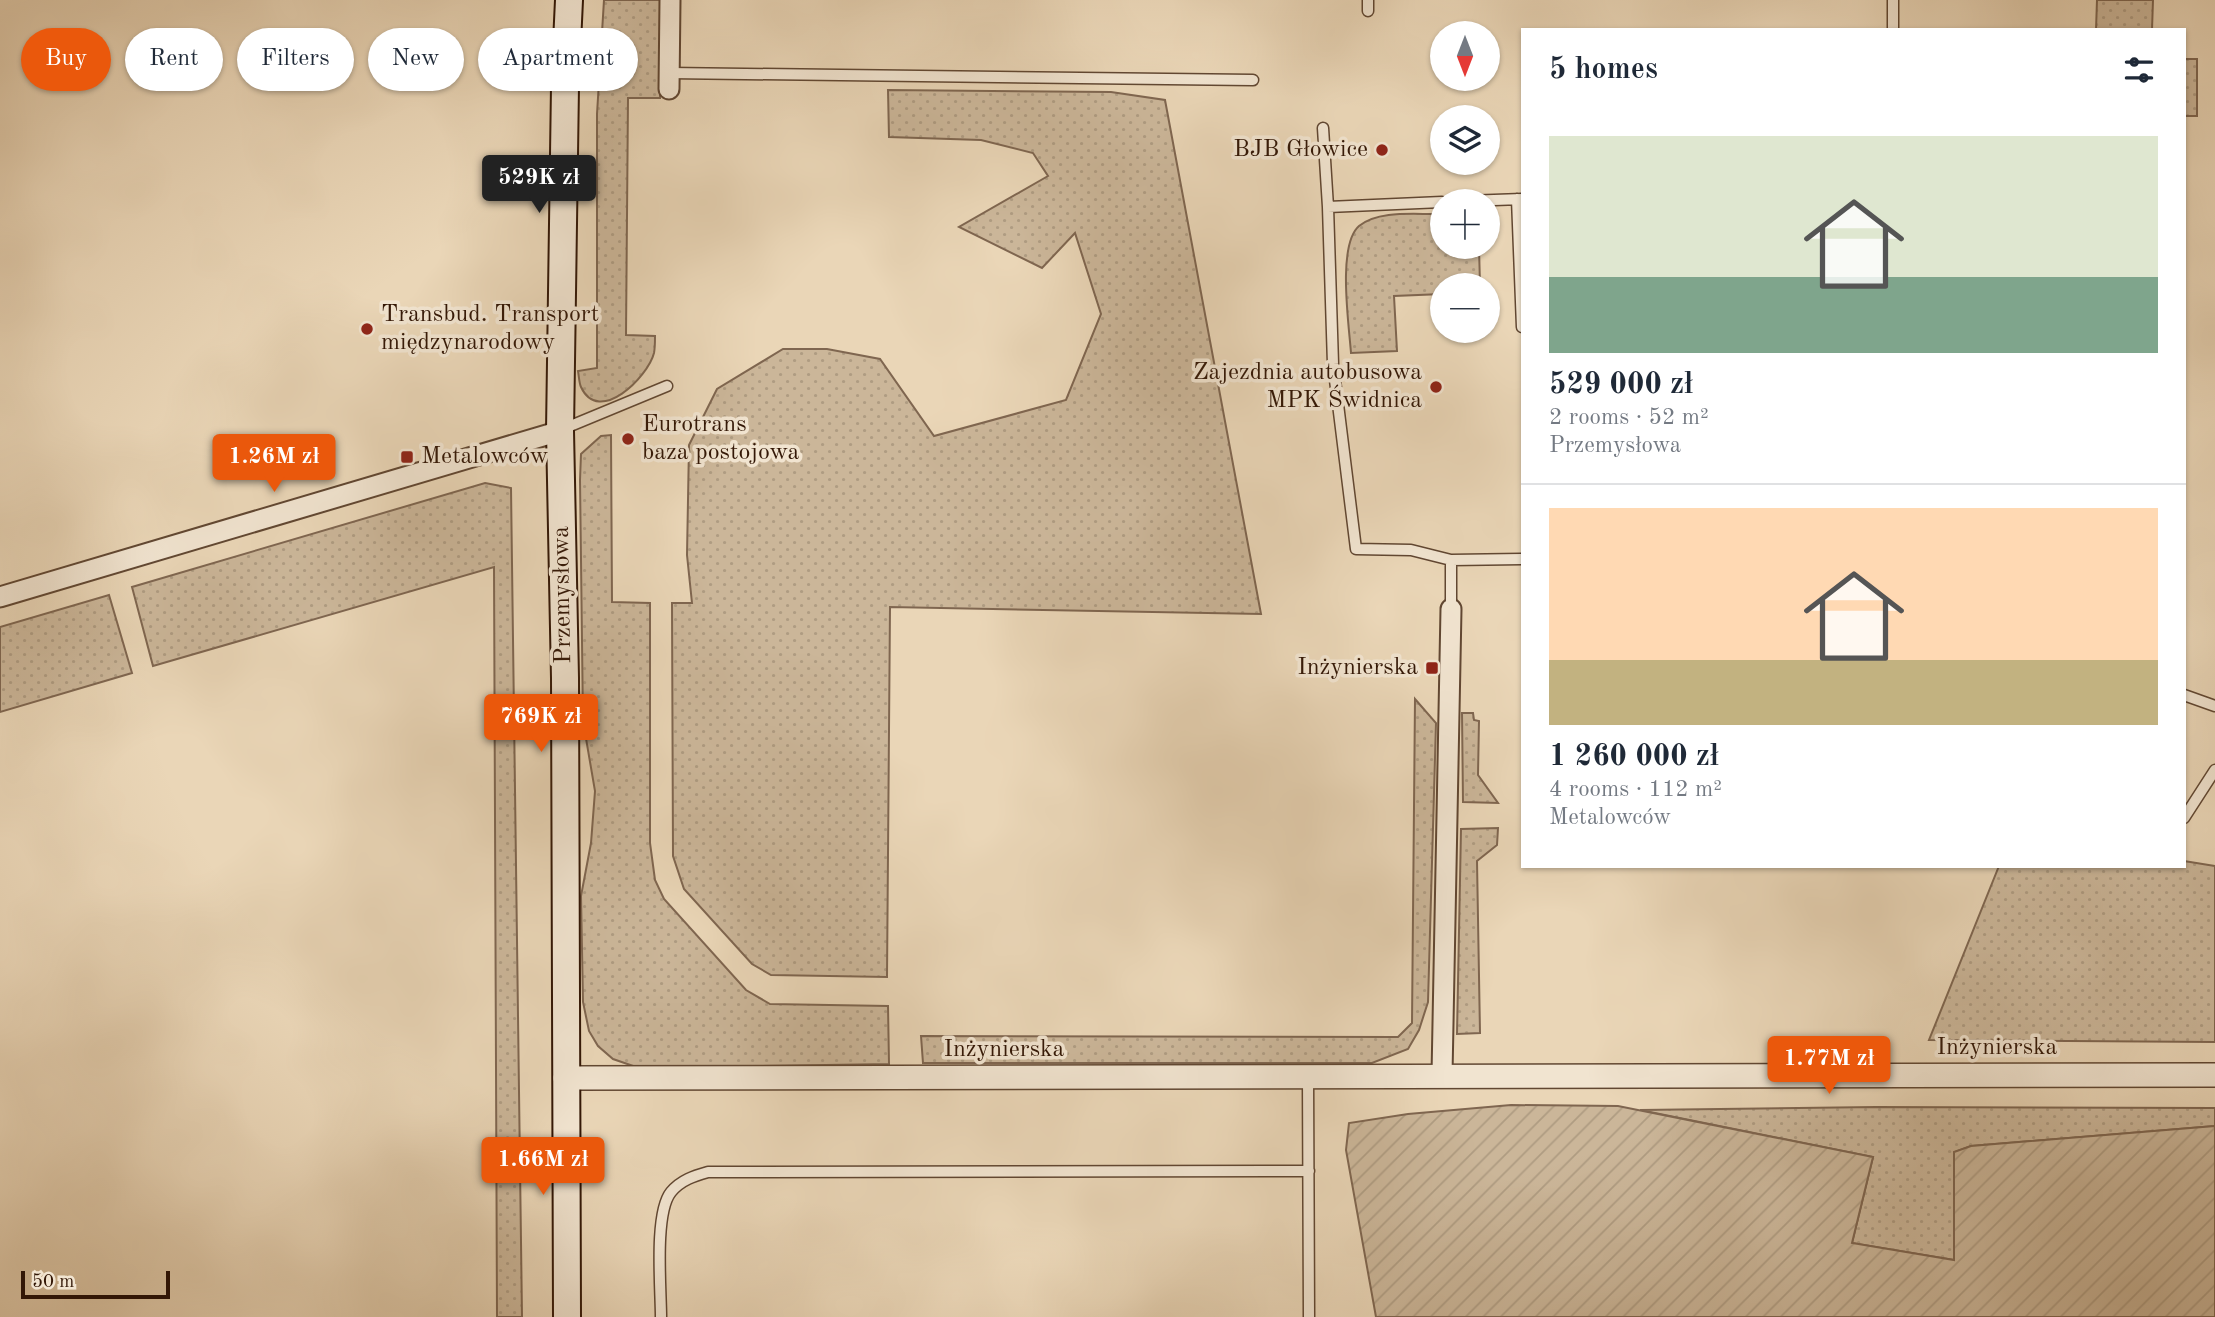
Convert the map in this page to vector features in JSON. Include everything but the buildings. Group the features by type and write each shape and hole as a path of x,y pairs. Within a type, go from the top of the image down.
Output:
{"main road":[{"name":"Przemysłowa","path":"567,1317 565,692 559,431 569,0"}],"street":[{"path":"669,81 670,0"},
{"path":"0,597 559,431"},
{"path":"1442,1075 1451,609"},
{"name":"Inżynierska","path":"565,1077 2215,1075"}],"lane":[{"path":"1893,0 1893,28"},
{"path":"669,81 1253,80"},
{"path":"1323,128 1333,364 1356,549 1411,550 1451,560 1521,559"},
{"path":"1500,200 1520,199 1521,263"},
{"path":"1328,206 1430,202"},
{"path":"559,431 667,386"},
{"path":"1451,560 1451,609"},
{"path":"2186,696 2215,705"},
{"path":"2186,815 2215,770"},
{"path":"1308,1077 1309,1317"},
{"path":"661,1317 661,1213 669,1194 685,1179 708,1172 1308,1171"}],"shaded area":[{"path":"604,0 660,0 660,98 628,98 626,335 655,336 654,353 643,374 633,385 610,400 599,402 589,398 581,387 578,371 597,368 598,91 638,91 638,28 602,28"},
{"path":"2097,0 2153,0 2152,28 2096,28"},
{"path":"2186,59 2197,59 2197,116 2186,116"},
{"path":"888,90 1111,92 1165,100 1261,614 890,607 887,977 771,975 752,964 684,889 673,856 672,603 692,603 687,555 689,445 717,389 783,349 827,349 880,359 934,436 1066,400 1101,314 1075,233 1042,268 959,227 1048,176 1033,153 981,140 889,137"},
{"path":"1394,214 1430,214 1430,259 1479,259 1480,273 1430,273 1430,294 1394,296 1397,351 1351,353 1346,267 1352,236 1366,221"},
{"path":"611,435 612,602 650,603 650,843 655,880 664,899 746,990 770,1004 888,1006 889,1064 639,1068 613,1059 598,1046 589,1031 583,1002 581,896 591,843 595,791 583,721 580,480 581,454 601,436"},
{"path":"485,483 511,488 522,1317 497,1317 494,567 153,666 132,587"},
{"path":"109,595 132,673 0,712 0,627"},
{"path":"1415,699 1436,723 1428,1002 1419,1030 1408,1049 1372,1063 923,1063 921,1036 1398,1037 1412,1023"},
{"path":"1462,713 1473,713 1474,720 1479,721 1478,775 1498,803 1463,802"},
{"path":"1498,828 1497,845 1477,861 1480,1033 1457,1034 1461,829"},
{"path":"2186,861 2215,866 2215,1042 1929,1040 1998,868 2186,868"},
{"path":"1511,1105 1618,1106 1873,1157 1852,1243 1954,1260 1954,1152 1971,1146 2215,1126 2215,1317 1376,1317 1346,1150 1349,1123 1408,1114"},
{"path":"1876,1107 2215,1108 2215,1126 1971,1146 1955,1152 1954,1260 1852,1243 1873,1157 1640,1110"}],"place":[{"name":"BJB Głowice","path":"1382,150"},
{"name":"Transbud. Transport międzynarodowy","path":"367,329"},
{"name":"Zajezdnia autobusowa MPK Świdnica","path":"1436,387"},
{"name":"Eurotrans baza postojowa","path":"628,439"},
{"name":"Metalowców","path":"407,457"},
{"name":"Inżynierska","path":"1432,668"}]}
